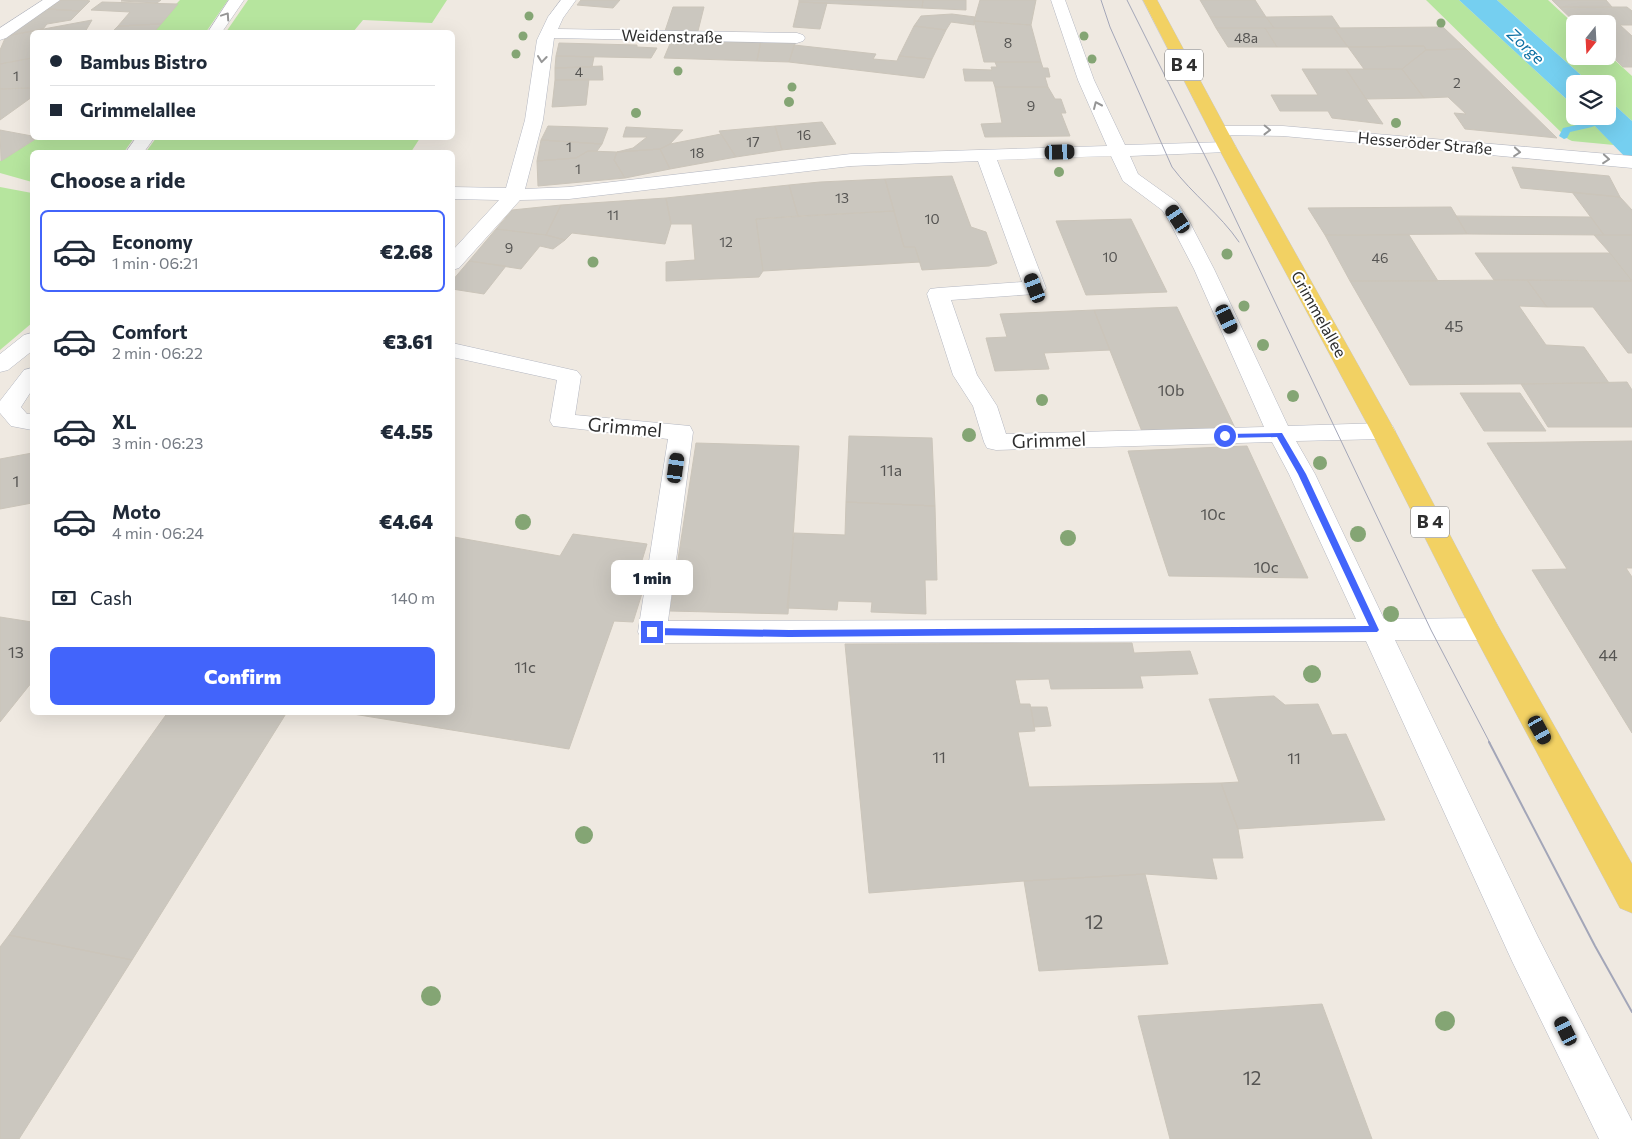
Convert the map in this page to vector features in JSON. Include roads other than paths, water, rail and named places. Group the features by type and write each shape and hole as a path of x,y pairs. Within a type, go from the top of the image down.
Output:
{"main road":[{"name":"Grimmelallee","path":"1150,0 1223,139 1383,431 1485,629 1632,897"}],"street":[{"path":"0,35 53,0"},
{"path":"216,30 237,0"},
{"path":"455,261 514,195 534,120 542,53 548,33 560,10 570,0"},
{"path":"1058,0 1086,80 1130,177 1170,206 1204,269 1280,435 1302,474 1525,949 1620,1139"},
{"name":"Weidenstraße","path":"548,33 797,38"},
{"name":"Hesseröder Straße","path":"1223,139 1284,131 1632,162"},
{"path":"455,193 514,195 569,193 842,161 1117,150 1223,139"},
{"name":"Grimmel","path":"985,154 1035,288 938,294 965,375 970,386 980,395 988,411 996,442 1383,431"},
{"path":"0,364 30,342"},
{"name":"Grimmel","path":"455,351 569,376 562,420 681,432 652,632 1374,630"},
{"path":"30,378 8,407 20,421 30,422"},
{"path":"1374,630 1485,629"}],"water":[{"name":"Zorge","path":"1459,0 1497,0 1566,62 1566,65 1570,65 1581,75 1566,75 1566,99"},
{"path":"1616,106 1632,121 1632,164 1594,125 1616,125"}],"waterway":[{"path":"1564,136 1566,130 1589,125"}],"tram line":[{"path":"1101,0 1110,27 1172,167 1239,242"},
{"path":"1127,0 1216,178 1431,630 1490,743"},
{"path":"1489,742 1595,946 1632,1012"}]}
